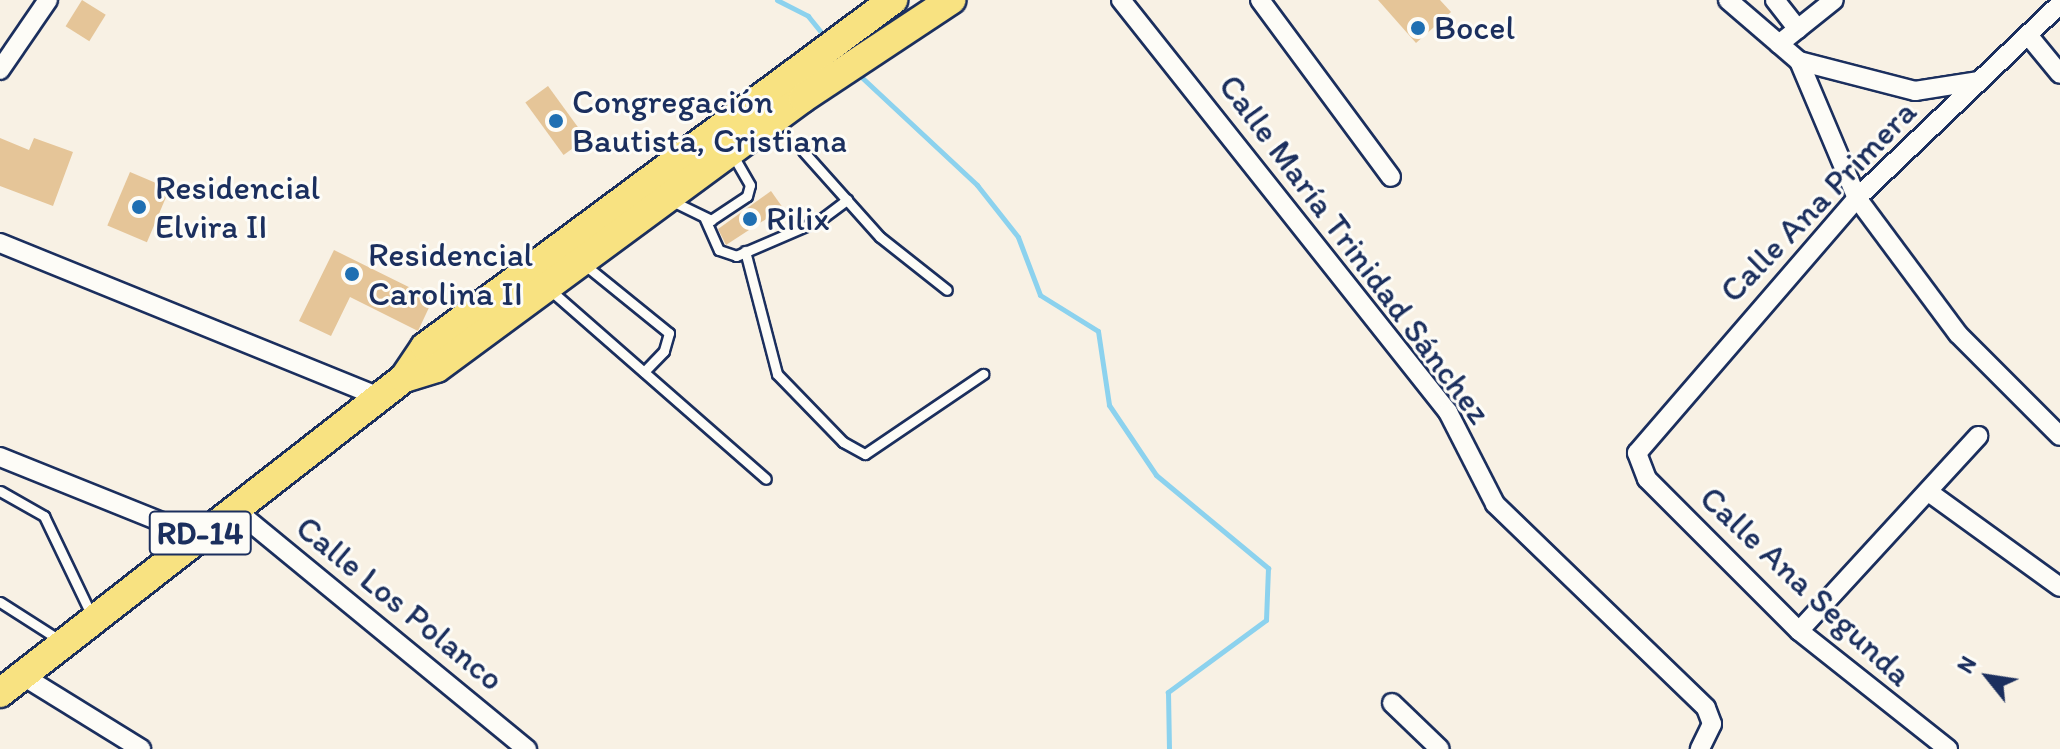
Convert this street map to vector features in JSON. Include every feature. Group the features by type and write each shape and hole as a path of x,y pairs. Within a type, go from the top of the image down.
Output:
{"main road":[{"name":"RD-14","path":"0,693 232,507 404,378 425,347 794,88 896,38 951,0"},
{"name":"RD-14","path":"404,378 437,368 731,151 886,4"}],"street":[{"path":"0,70 48,0"},
{"name":"Calle María Trinidad Sánchez","path":"1121,0 1448,412 1495,504 1706,708 1712,724 1700,749"},
{"path":"1260,0 1391,177"},
{"path":"1728,0 1799,61 1915,91 1979,81"},
{"path":"1775,0 1798,29"},
{"path":"1779,44 1834,0"},
{"name":"Calle Ana Primera","path":"1637,453 1857,198 2060,4"},
{"path":"0,32 19,40"},
{"path":"2028,35 2060,74"},
{"path":"0,56 19,40"},
{"path":"1799,61 1857,198 1958,334 2060,436"},
{"path":"0,243 379,397"},
{"path":"1799,631 1930,493 1978,436"},
{"name":"Calle Ana Segunda","path":"1637,453 1647,479 1799,631 1948,749"},
{"path":"0,457 197,536"},
{"path":"1930,493 2060,587"},
{"name":"Calle Los Polanco","path":"232,507 527,749"},
{"path":"23,676 141,749"},
{"path":"1392,703 1440,749"}],"lane":[{"path":"705,219 749,193 731,151"},
{"path":"803,151 847,200 947,290"},
{"path":"667,199 705,219 719,250 745,251 815,223 847,200"},
{"path":"745,251 777,374 843,442 865,454 983,374"},
{"path":"582,262 669,333 664,351 644,372"},
{"path":"546,286 766,479"},
{"path":"0,491 29,502 53,528 94,619"},
{"path":"0,602 64,643"}],"building":[{"path":"82,0 106,15 89,41 66,26"},
{"name":"Bocel","path":"1378,0 1440,0 1451,12 1416,43"},
{"name":"Congregación Bautista, Cristiana","path":"548,86 586,139 564,155 525,102"},
{"path":"0,138 29,150 34,138 73,152 53,206 0,186"},
{"name":"Residencial Elvira II","path":"130,172 170,189 147,242 107,225"},
{"name":"Rilix","path":"771,191 783,208 726,245 718,229"},
{"name":"Residencial Carolina II","path":"334,250 433,299 418,331 350,297 331,336 299,321"}],"waterway":[{"path":"777,0 808,16 826,38"},
{"path":"856,72 977,185 1018,237 1040,295 1098,331 1109,405 1156,475 1268,568 1266,620 1168,692 1169,749"}],"place":[{"name":"Bocel","path":"1418,28"},
{"name":"Congregación Bautista, Cristiana","path":"556,121"},
{"name":"Residencial Elvira II","path":"139,207"},
{"name":"Rilix","path":"750,219"},
{"name":"Residencial Carolina II","path":"352,274"}]}
